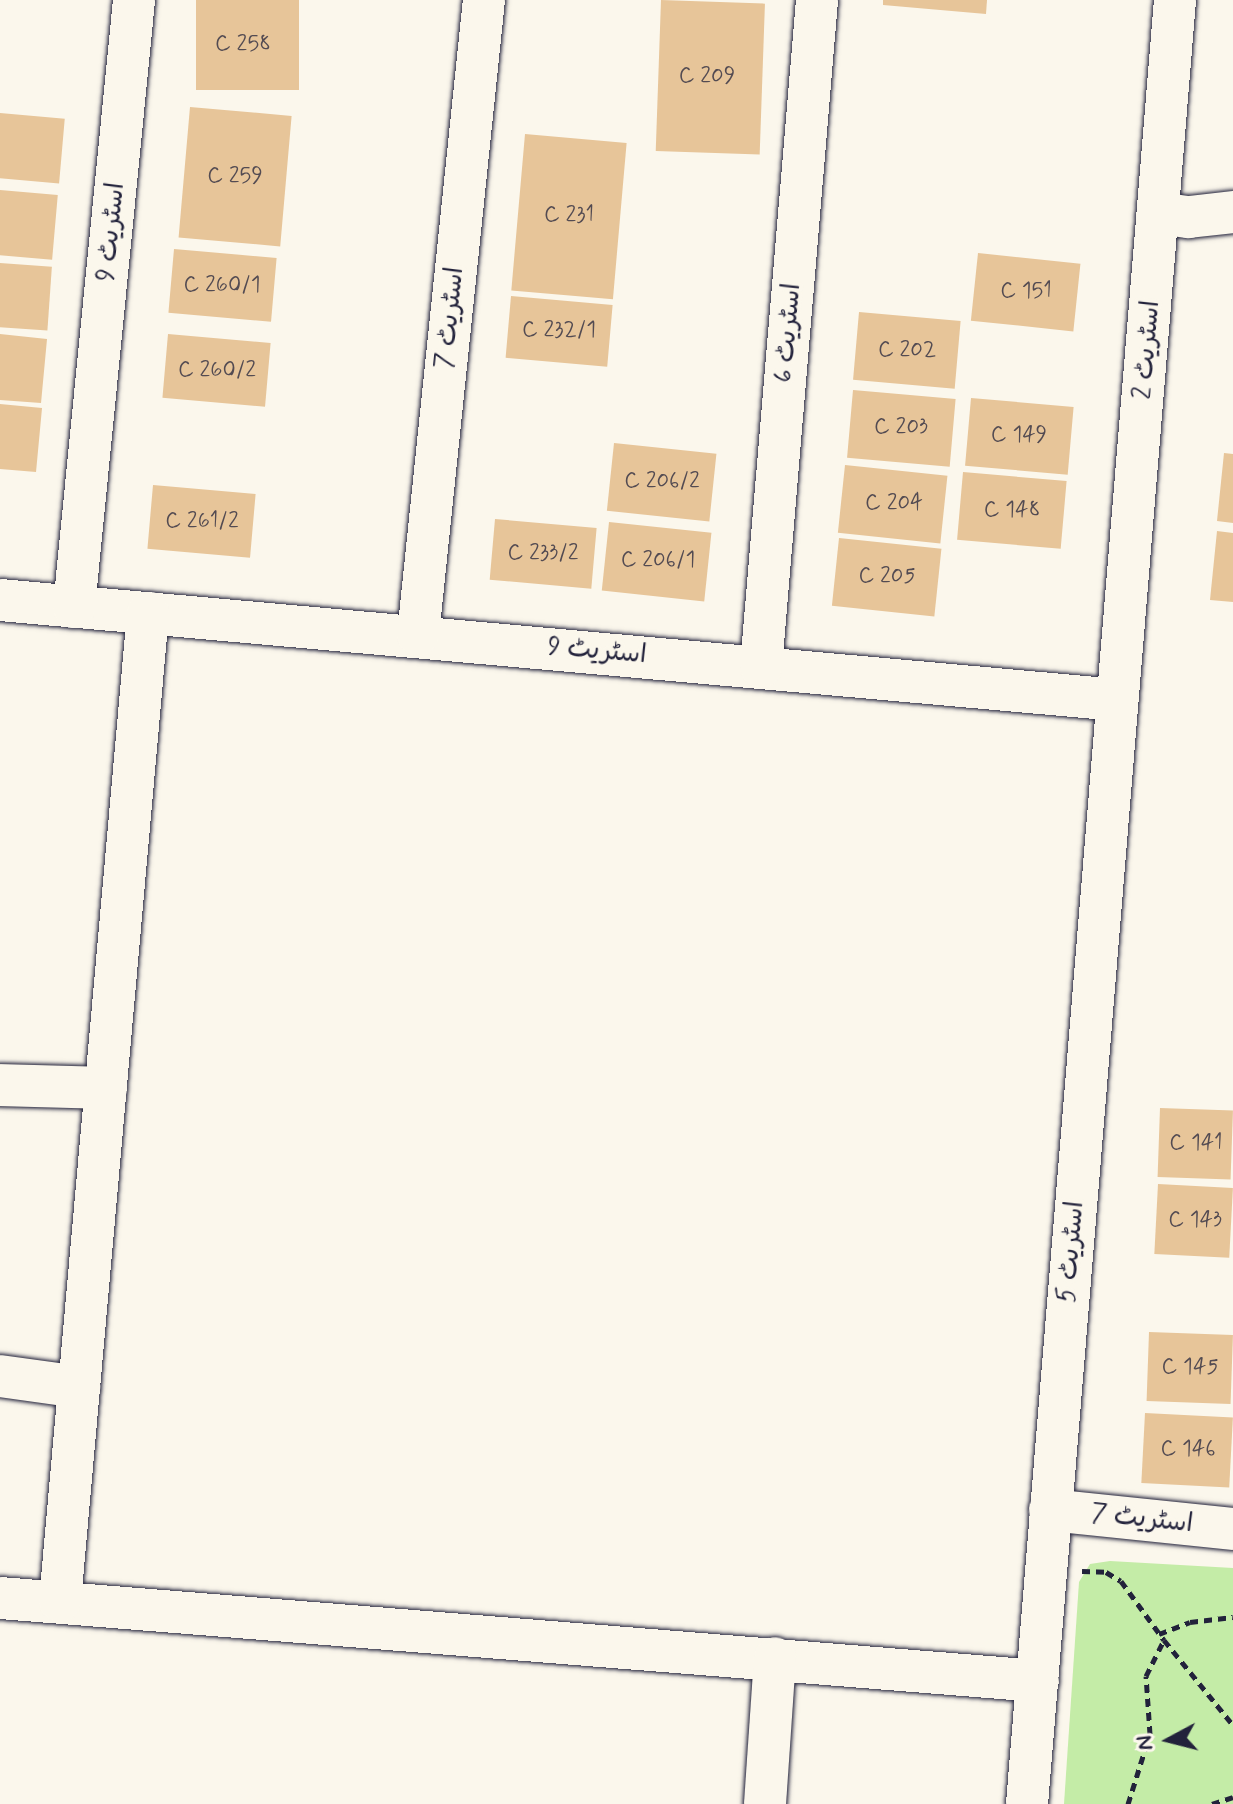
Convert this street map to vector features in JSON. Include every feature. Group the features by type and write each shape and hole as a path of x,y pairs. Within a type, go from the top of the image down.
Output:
{"street":[{"name":"اسٹریٹ 9","path":"74,607 134,0"},
{"name":"اسٹریٹ 7","path":"418,635 484,0"},
{"name":"اسٹریٹ 6","path":"761,667 817,0"},
{"name":"اسٹریٹ 2","path":"1118,700 1175,0"},
{"path":"1159,213 1189,217 1233,212"},
{"name":"اسٹریٹ 9","path":"0,600 1118,700"},
{"path":"60,1601 148,613"},
{"name":"اسٹریٹ 5","path":"1027,1804 1118,700"},
{"path":"0,1085 106,1088"},
{"path":"0,1376 79,1387"},
{"name":"اسٹریٹ 7","path":"1050,1510 1233,1529"},
{"path":"0,1598 1038,1681"},
{"path":"765,1804 775,1658"}],"path":[{"path":"1046,1571 1106,1572 1121,1581 1159,1634 1233,1725"},
{"path":"1159,1634 1190,1622 1233,1617"},
{"path":"1128,1804 1150,1734 1146,1676 1164,1640"},
{"path":"1212,1804 1233,1797"}],"green space":[{"path":"1110,1561 1233,1568 1233,1804 1064,1804 1079,1582 1090,1564"}],"building":[{"path":"196,0 299,0 299,90 196,90"},
{"path":"661,0 765,4 760,155 656,151"},
{"path":"883,0 987,0 986,14 883,5"},
{"path":"190,107 292,116 280,246 179,238"},
{"path":"0,113 65,119 59,183 0,178"},
{"path":"525,134 627,143 613,299 511,290"},
{"path":"0,190 58,195 52,260 0,255"},
{"path":"174,249 277,258 271,322 168,313"},
{"path":"978,253 1080,264 1073,331 971,321"},
{"path":"0,263 52,267 47,330 0,327"},
{"path":"511,296 613,305 607,367 506,358"},
{"path":"859,312 961,321 955,389 853,380"},
{"path":"0,334 47,339 41,403 0,400"},
{"path":"168,334 271,343 265,407 162,398"},
{"path":"853,390 956,399 950,467 847,458"},
{"path":"971,398 1074,407 1068,475 965,466"},
{"path":"0,404 42,408 36,472 0,469"},
{"path":"614,443 716,454 709,521 607,511"},
{"path":"1224,453 1233,454 1233,523 1217,521"},
{"path":"845,465 947,476 940,543 838,533"},
{"path":"963,472 1067,481 1061,549 957,540"},
{"path":"153,485 256,494 250,558 147,549"},
{"path":"495,519 597,528 591,589 490,580"},
{"path":"609,522 711,533 704,601 602,591"},
{"path":"1217,531 1233,533 1233,602 1210,600"},
{"path":"839,538 941,549 934,616 832,606"},
{"path":"1160,1108 1233,1111 1231,1180 1158,1177"},
{"path":"1158,1184 1233,1188 1229,1258 1154,1254"},
{"path":"1149,1332 1233,1335 1231,1404 1147,1401"},
{"path":"1145,1413 1233,1418 1229,1488 1141,1483"}]}
